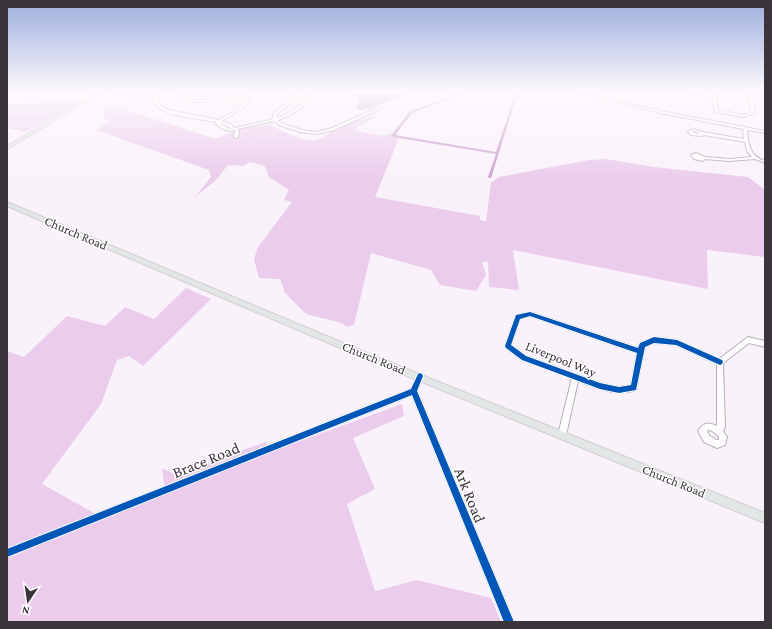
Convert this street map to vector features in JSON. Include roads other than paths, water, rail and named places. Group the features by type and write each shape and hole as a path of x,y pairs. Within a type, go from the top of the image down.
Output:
{"main road":[{"path":"7,148 53,121"},
{"name":"Church Road","path":"7,204 369,357 420,376 765,518"}],"street":[{"path":"220,121 217,124 227,130 269,121"},
{"path":"277,121 300,131 316,133 333,129 350,121"},
{"path":"711,121 765,132"},
{"path":"746,128 745,132 748,152 755,158 765,162"},
{"path":"234,129 238,133 236,138"},
{"path":"702,133 746,141"},
{"path":"704,158 729,160 755,158"},
{"name":"Liverpool Way","path":"530,314 640,351 634,388 619,390 575,378 524,358 508,346 518,317 530,314"},
{"path":"640,351 642,345 654,340 677,343 720,362"},
{"path":"720,362 748,340 765,344"},
{"path":"719,431 721,427 720,362"},
{"path":"414,391 420,376"},
{"path":"562,435 575,378"},
{"name":"Brace Road","path":"7,553 414,391"},
{"name":"Ark Road","path":"414,391 509,622"}],"waterway":[{"path":"404,121 393,136 497,153"},
{"path":"490,177 508,121"}]}
